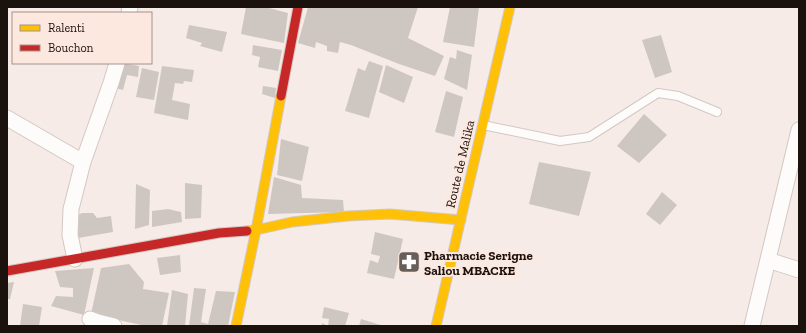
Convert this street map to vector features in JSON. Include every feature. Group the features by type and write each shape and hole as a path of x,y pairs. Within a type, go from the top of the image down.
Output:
{"street":[{"path":"236,326 256,230 298,7"},
{"name":"Route de Malika","path":"436,326 510,7"},
{"path":"74,259 70,235 71,209 83,162 117,64"},
{"path":"7,118 83,162"},
{"path":"752,326 768,260 796,158 799,130"},
{"path":"7,271 219,233 256,230 314,219 390,214 461,220"},
{"path":"768,260 799,270"},
{"path":"90,318 98,322 114,326"}],"lane":[{"path":"482,125 560,141 589,138 658,93 678,96 717,112"}],"building":[{"path":"246,7 265,7 288,13 284,43 241,34"},
{"path":"308,7 418,7 408,38 444,56 435,76 340,42 338,53 327,51 327,46 316,42 315,48 298,43"},
{"path":"450,7 479,7 474,47 443,42"},
{"path":"189,25 227,32 222,52 200,46 202,43 186,38"},
{"path":"661,35 672,72 655,78 642,40"},
{"path":"253,45 282,50 278,71 258,67 260,57 252,55"},
{"path":"457,50 472,55 467,90 444,79 450,57 456,59"},
{"path":"369,61 383,66 369,118 345,111 358,68 365,71"},
{"path":"121,64 139,66 138,77 127,75 123,90 115,88"},
{"path":"386,65 413,77 404,103 379,92"},
{"path":"162,66 194,70 192,82 184,81 183,84 175,83 172,100 190,104 188,120 154,113"},
{"path":"142,68 159,72 154,100 136,97"},
{"path":"263,86 276,88 275,98 262,94"},
{"path":"446,91 463,97 454,137 435,132"},
{"path":"644,114 667,135 639,163 617,146"},
{"path":"281,139 309,147 302,181 277,175"},
{"path":"539,162 591,172 579,216 529,204"},
{"path":"274,177 301,185 302,198 343,200 344,212 268,214"},
{"path":"185,183 202,185 201,218 185,219"},
{"path":"136,184 150,190 149,225 135,229"},
{"path":"662,192 677,205 660,225 646,214"},
{"path":"168,209 181,212 182,222 152,227 152,211"},
{"path":"82,213 93,213 97,218 111,216 113,232 78,238 76,216"},
{"path":"375,232 403,239 394,279 367,273 370,260 378,263 380,256 371,254"},
{"path":"180,255 181,272 160,275 157,258"},
{"path":"129,264 144,282 143,289 169,293 162,326 146,326 91,314 101,268"},
{"path":"94,268 84,315 51,306 56,296 73,297 73,288 60,287 55,271"},
{"path":"14,282 10,299 7,299 7,283"},
{"path":"194,288 206,289 201,322 208,324 216,291 235,292 228,326 189,326"},
{"path":"172,290 188,294 185,326 167,326"},
{"path":"23,304 42,307 39,326 20,326"},
{"path":"324,307 349,313 345,326 328,326 329,319 322,318"},
{"path":"361,319 384,326 359,326"}],"traffic: slow":[{"path":"436,326 510,7"},
{"path":"236,326 281,96"},
{"path":"247,231 292,222 348,216 390,214 461,220"}],"traffic: jam":[{"path":"281,96 298,7"},
{"path":"7,271 219,233 247,231"}],"place":[{"name":"Pharmacie Serigne Saliou MBACKE","path":"409,262"}]}
